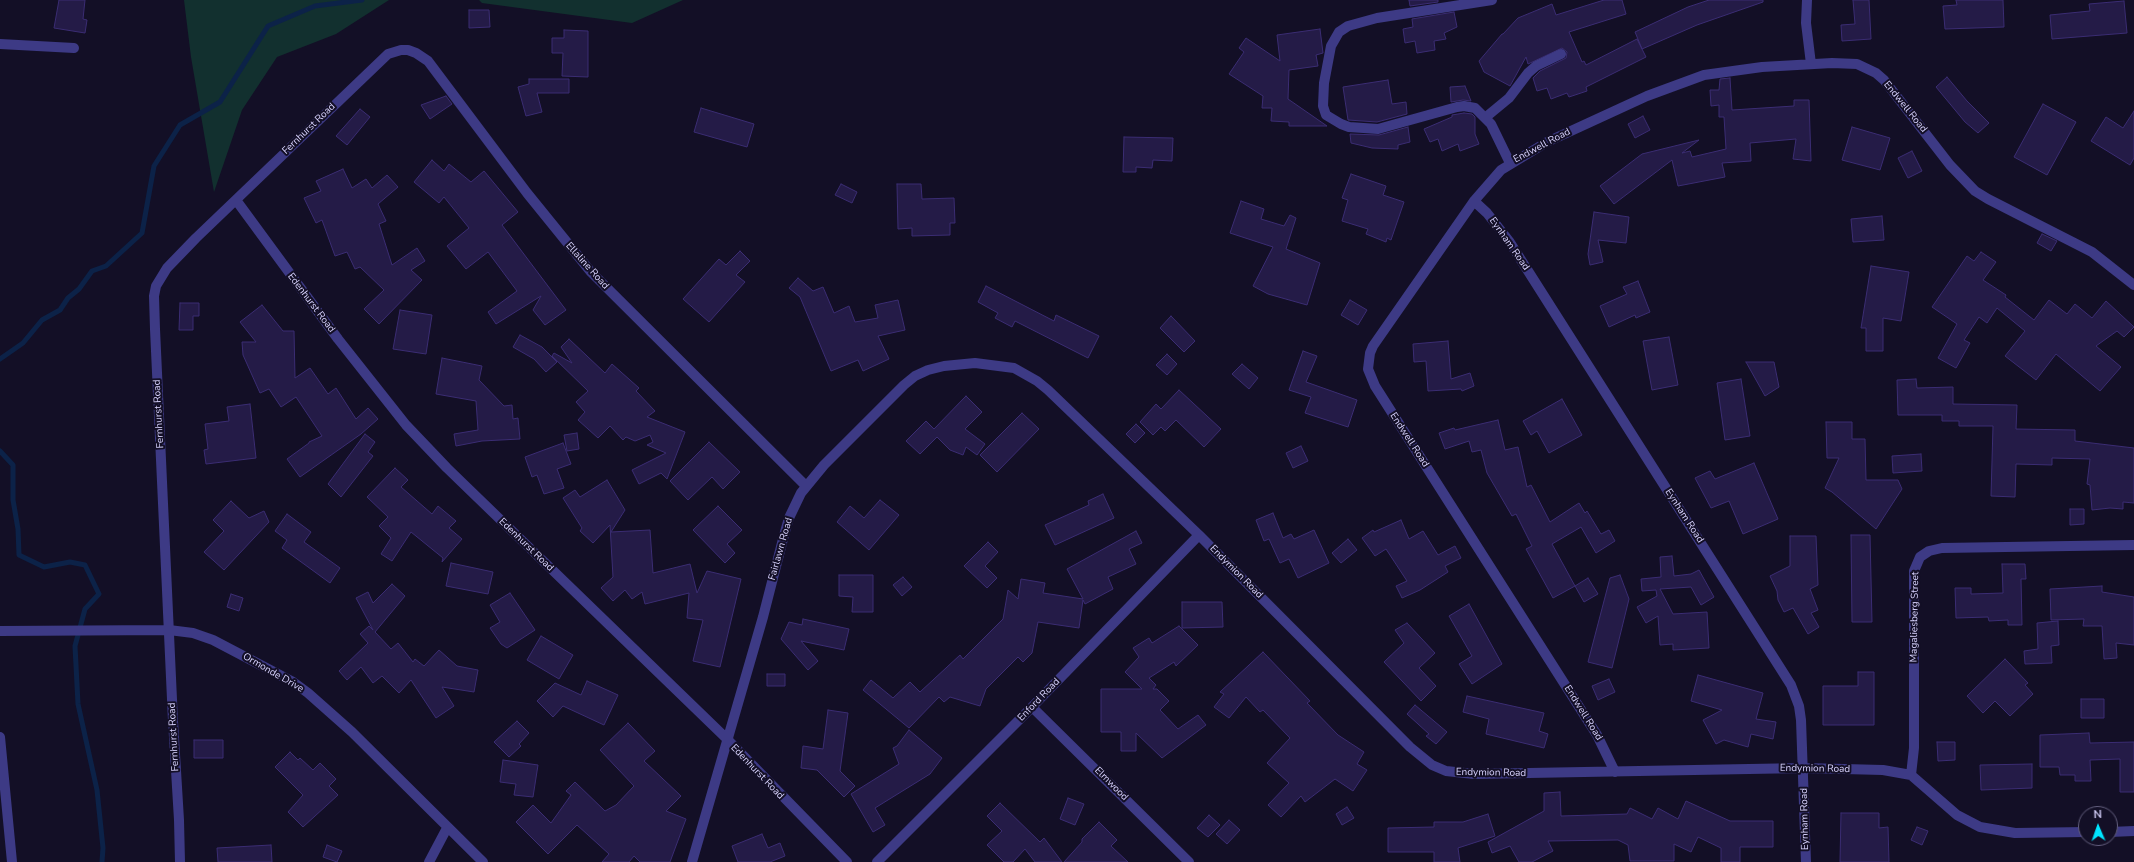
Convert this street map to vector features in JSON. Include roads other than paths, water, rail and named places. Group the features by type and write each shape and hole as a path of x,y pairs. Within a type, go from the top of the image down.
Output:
{"street":[{"path":"1492,0 1377,18 1348,26 1339,32 1333,42 1322,97 1326,115 1349,127 1384,128 1464,106 1475,108 1486,117 1495,131 1510,163"},
{"path":"1807,0 1806,23 1811,64"},
{"path":"0,44 74,48"},
{"name":"Ellaline Road","path":"382,59 388,54 401,50 416,52 428,61 536,204 591,272 806,486"},
{"path":"1486,117 1508,98 1528,73 1536,66 1561,54"},
{"name":"Fernhurst Road","path":"180,862 154,296 160,276 167,268 382,59"},
{"name":"Endwell Road","path":"1615,772 1597,735 1375,386 1368,369 1370,353 1374,346 1489,181 1510,163 1547,142 1676,84 1704,75 1734,70 1811,64 1857,64 1876,73 1954,170 1975,191 2092,252 2134,285"},
{"name":"Edenhurst Road","path":"236,200 338,339 406,425 447,468 727,739 847,862"},
{"name":"Eynham Road","path":"1474,201 1487,213 1509,241 1784,672 1799,706 1804,768 1806,862"},
{"name":"Fairlawn Road","path":"692,862 763,617 787,525 794,506 806,486 824,465 904,385 915,376 928,370 959,364 991,364 1014,368"},
{"name":"Endymion Road","path":"1014,368 1037,381 1048,390 1199,535 1410,747 1432,766 1446,771 1474,774 1804,768 1883,770 1911,775"},
{"name":"Enford Road","path":"877,862 1032,707 1199,535"},
{"name":"Magaliesberg Street","path":"1911,775 1914,734 1914,571 1920,557 1929,551 1942,548 2134,545"},
{"name":"Ormonde Drive","path":"0,631 51,632 169,630 193,633 213,640 293,682 308,693 352,732 447,828 483,862"},
{"name":"Elmwood","path":"1032,707 1189,862"},
{"path":"0,737 12,862"},
{"path":"1911,775 1957,815 1980,827 2015,833 2078,832"},
{"path":"429,862 447,828"},
{"path":"2118,832 2134,832"}],"waterway":[{"path":"0,359 23,343 42,320 60,310 68,298 79,289 92,271 106,266 142,233 154,166 180,125 220,102 268,26 315,6 362,0"},
{"path":"0,451 13,465 13,500 18,529 19,555 44,567 70,562 85,565 99,594 85,609 75,646 78,704 97,790 103,848 102,862"}]}
